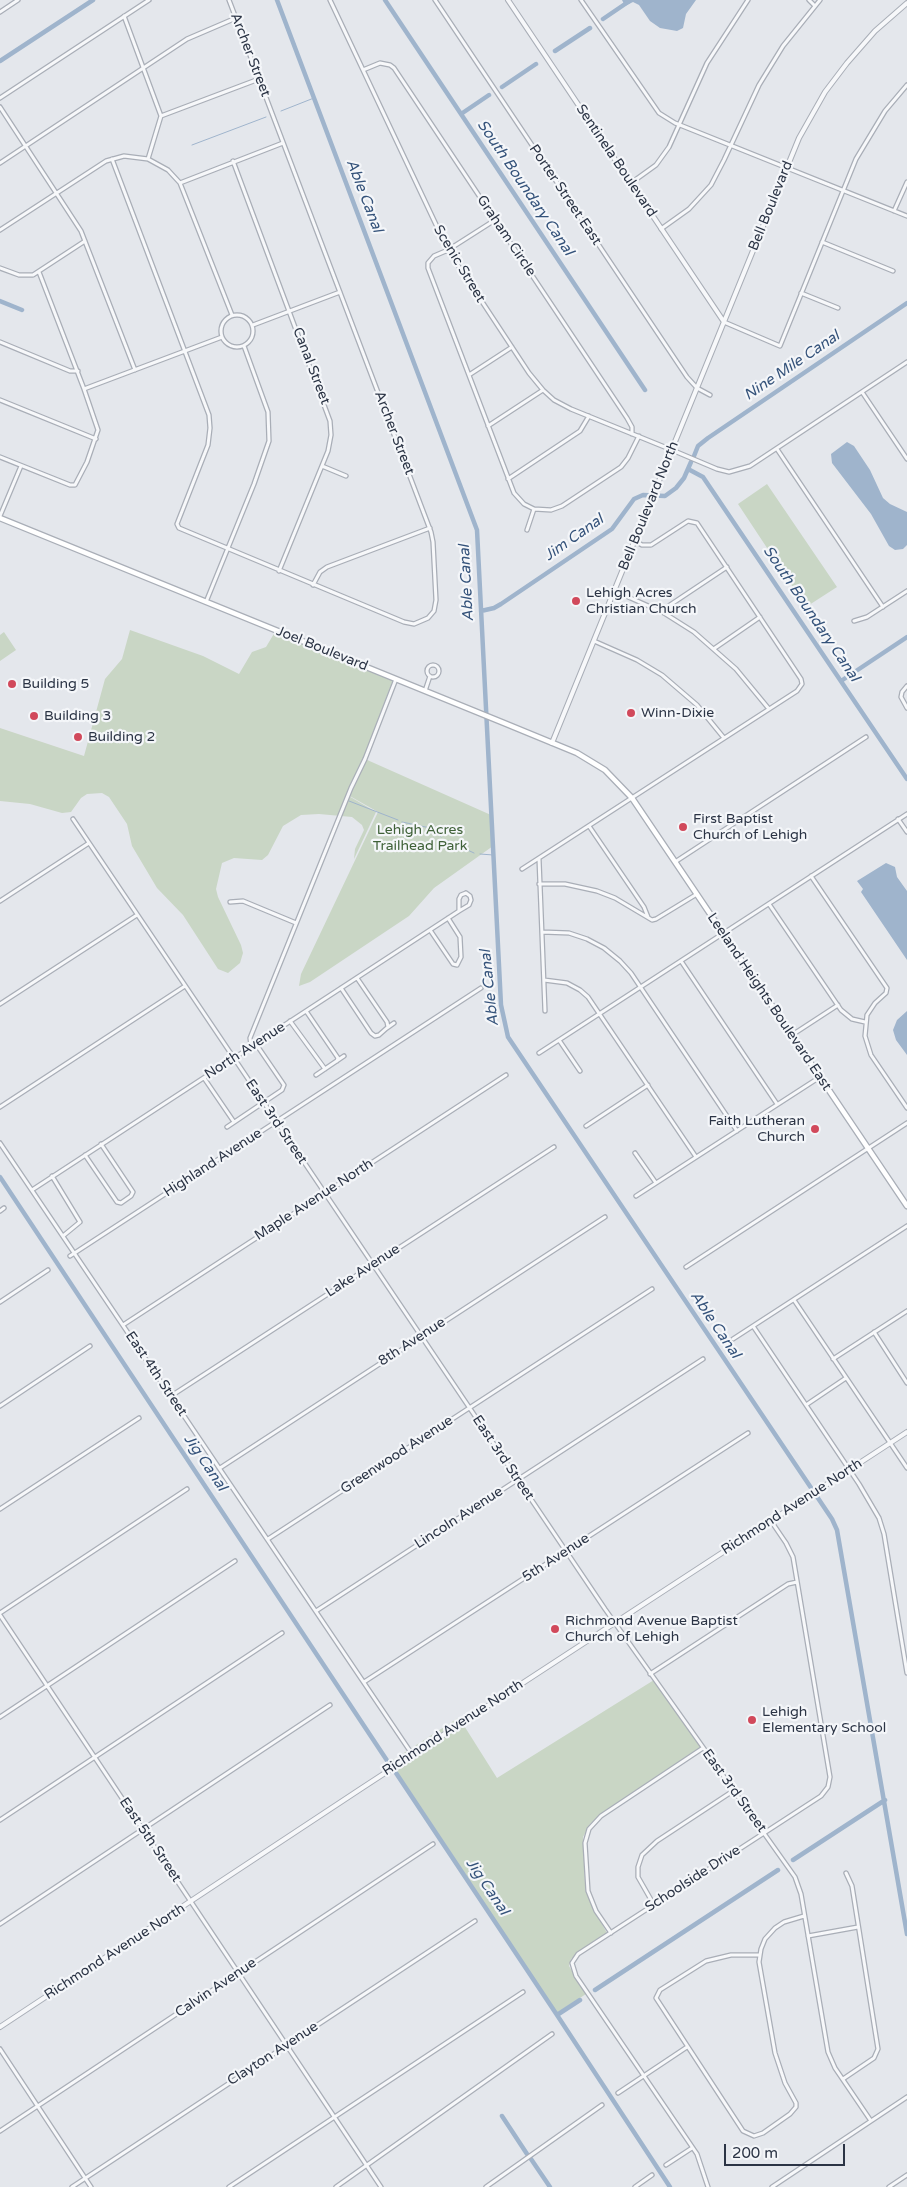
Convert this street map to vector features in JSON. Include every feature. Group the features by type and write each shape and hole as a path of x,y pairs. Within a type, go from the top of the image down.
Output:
{"main road":[{"name":"Joel Boulevard","path":"0,517 583,756 605,770 632,798"},
{"name":"Leeland Heights Boulevard East","path":"632,798 907,1206"}],"street":[{"path":"0,12 18,0"},
{"path":"0,98 149,0"},
{"name":"Archer Street","path":"184,351 207,410 210,432 206,450 177,524 179,528 227,550 404,622 414,624 424,621 434,611 436,600 434,542 430,528 229,0"},
{"name":"Scenic Street","path":"330,0 448,250 512,348 543,390 562,405 717,469 730,472 750,466 907,362"},
{"name":"Porter Street East","path":"435,0 687,377 697,388"},
{"name":"Sentinela Boulevard","path":"508,0 724,322"},
{"path":"581,0 656,110 679,124 907,216"},
{"path":"630,183 660,160 669,147 707,63 748,0"},
{"path":"809,0 815,6"},
{"path":"661,229 690,208 704,194 720,169 758,85 783,46 820,0"},
{"name":"Bell Boulevard","path":"678,436 806,124 837,75 875,31 907,3"},
{"path":"124,16 161,116 148,159"},
{"path":"0,163 187,39 236,18"},
{"name":"Graham Circle","path":"363,70 380,63 394,68 627,418 632,427 632,434"},
{"path":"161,116 259,78"},
{"path":"724,322 780,346 843,191 866,142 885,112 907,85"},
{"path":"0,107 74,219 86,241 135,370"},
{"path":"180,183 284,143"},
{"path":"0,230 97,166 112,159 130,156 148,159 168,170 180,183 232,315"},
{"path":"112,159 184,351"},
{"name":"Canal Street","path":"234,162 328,412 330,441 322,466 279,571"},
{"path":"894,211 907,182"},
{"path":"495,220 448,250 434,256 429,262 428,268 508,479 520,500 534,509 551,510 562,506 612,474 628,458 639,436"},
{"path":"0,268 24,276 33,275 86,241"},
{"path":"822,242 893,270"},
{"path":"0,458 70,486 75,485 96,438 98,426 39,272"},
{"path":"253,325 340,292"},
{"path":"801,293 838,308"},
{"path":"232,315 242,315 253,325 253,335 244,346 234,347 222,337 221,332 224,322 232,315"},
{"path":"84,389 222,337"},
{"path":"0,342 70,371 78,371"},
{"path":"206,602 267,452 270,435 268,412 244,346"},
{"path":"469,375 512,348"},
{"path":"697,388 710,395"},
{"path":"488,426 543,390"},
{"path":"862,392 907,459"},
{"path":"0,400 96,438"},
{"path":"508,479 580,431 589,416"},
{"name":"Bell Boulevard North","path":"552,743 678,436"},
{"path":"777,449 883,607"},
{"path":"0,517 21,466"},
{"path":"322,466 346,476"},
{"path":"527,530 534,509"},
{"path":"522,870 797,691 802,684 801,679 697,523 688,521 651,545 647,546 635,542"},
{"path":"313,585 320,572 327,567 430,528"},
{"path":"664,613 670,605 727,567"},
{"path":"615,591 664,613 715,648 736,668 769,709"},
{"path":"854,621 867,618 907,591"},
{"path":"715,648 760,617"},
{"path":"594,641 630,656 662,675 697,705 724,738"},
{"path":"425,691 430,676"},
{"path":"251,1046 250,1038 396,679"},
{"path":"907,686 902,692 901,697 907,708"},
{"path":"675,862 866,737"},
{"path":"539,1053 907,814"},
{"name":"East 3rd Street","path":"73,818 566,1552 798,1884 826,2045 830,2058 871,2121"},
{"path":"898,819 907,832"},
{"path":"589,826 644,907 648,917"},
{"path":"0,901 89,843"},
{"path":"539,858 545,1011"},
{"path":"811,876 887,988 886,992 872,1007 865,1022 865,1036 869,1051 907,1108"},
{"path":"539,884 570,885 597,891 615,898 648,917 656,919 697,894"},
{"name":"North Avenue","path":"32,1190 459,911 469,904 471,900 470,896 466,893 461,895 459,899 459,911"},
{"path":"230,902 243,901 296,922"},
{"path":"769,904 838,1005 848,1017 865,1022"},
{"path":"0,1004 137,915"},
{"path":"430,930 453,964 457,965 461,957 460,937 448,918"},
{"path":"542,932 569,934 598,944 620,961 640,987 737,1131"},
{"path":"681,961 777,1104"},
{"path":"357,978 387,1022 387,1029"},
{"path":"544,980 563,982 576,987 588,997 696,1157"},
{"path":"0,1107 185,986"},
{"path":"341,988 371,1033 375,1036 394,1023"},
{"name":"Highland Avenue","path":"70,1256 482,988"},
{"path":"792,1035 838,1005"},
{"path":"306,1011 338,1058 337,1061"},
{"path":"290,1021 322,1068 325,1069"},
{"path":"559,1040 580,1071"},
{"path":"227,1127 282,1090 284,1086 256,1044"},
{"path":"316,1075 344,1056"},
{"name":"Maple Avenue North","path":"123,1325 506,1075"},
{"path":"636,1196 820,1077"},
{"path":"204,1078 234,1122"},
{"path":"586,1126 648,1085"},
{"path":"686,1266 907,1123"},
{"name":"East 4th Street","path":"0,1143 412,1754"},
{"path":"85,1154 117,1202 121,1203 131,1196 133,1192 101,1144"},
{"name":"Lake Avenue","path":"171,1396 554,1147"},
{"path":"635,1153 656,1183"},
{"path":"52,1176 80,1222 63,1236"},
{"name":"8th Avenue","path":"220,1468 605,1217"},
{"path":"733,1339 907,1226"},
{"path":"0,1302 48,1270"},
{"name":"Greenwood Avenue","path":"268,1540 652,1289"},
{"path":"794,1300 907,1468"},
{"path":"833,1359 907,1311"},
{"path":"753,1326 850,1470 874,1508 882,1526 907,1673"},
{"path":"874,1332 907,1383"},
{"path":"0,1406 90,1346"},
{"name":"Lincoln Avenue","path":"316,1611 703,1359"},
{"path":"806,1405 846,1378"},
{"path":"0,1510 139,1418"},
{"name":"5th Avenue","path":"364,1682 748,1432"},
{"name":"Richmond Avenue North","path":"0,2028 412,1754 907,1432"},
{"path":"0,1614 187,1489"},
{"name":"Schoolside Drive","path":"644,2076 576,1976 572,1963 578,1954 821,1796 830,1782 791,1552 771,1521"},
{"path":"0,1717 235,1560"},
{"path":"650,1674 788,1584 797,1582"},
{"name":"East 5th Street","path":"0,1614 381,2187"},
{"path":"900,1632 907,1632"},
{"path":"0,1820 282,1634"},
{"path":"0,1924 330,1705"},
{"path":"611,1933 590,1898 586,1880 586,1836 598,1818 703,1748"},
{"path":"654,1905 638,1877 638,1867 642,1855 650,1846 734,1791"},
{"name":"Calvin Avenue","path":"0,2131 433,1844"},
{"path":"842,2079 874,2058 878,2049 852,1886 846,1873"},
{"path":"760,1955 732,1955 706,1961 660,1990 656,1996 660,2007 743,2131 749,2136 763,2133 790,2114 796,2107 796,2103 785,2083 774,2053 760,1955 765,1939 775,1928 784,1922 804,1916"},
{"name":"Clayton Avenue","path":"72,2187 475,1920"},
{"path":"808,1936 858,1927"},
{"path":"229,2187 524,1992"},
{"path":"336,2187 552,2034"},
{"path":"618,2093 687,2047"},
{"path":"0,2050 91,2187"},
{"path":"644,2076 700,2161 708,2187"},
{"path":"772,2187 907,2097"},
{"path":"486,2187 602,2105"},
{"path":"666,2165 692,2148"},
{"path":"635,2187 652,2175"},
{"path":"889,2187 907,2175"}],"green space":[{"path":"767,484 837,587 806,607 738,504"},
{"path":"130,630 203,656 239,674 252,652 266,647 275,632 393,680 362,762 347,795 376,812 354,859 355,849 364,830 362,825 352,817 319,814 301,815 283,826 268,855 262,860 234,858 222,863 216,889 243,953 240,963 228,973 218,969 183,915 157,888 132,846 127,824 109,797 102,793 87,794 81,798 71,812 62,813 30,804 0,801 0,728 84,756 105,679 122,659"},
{"path":"4,632 16,650 0,661 0,635"},
{"name":"Lehigh Acres Trailhead Park","path":"365,759 491,815 493,846 434,888 409,916 310,982 299,986 301,974 378,812 348,795"},
{"path":"654,1680 702,1747 602,1813 590,1824 583,1837 585,1885 594,1910 607,1933 571,1959 569,1966 586,1994 555,2014 395,1769 463,1724 497,1778"},
{"path":"458,1718 460,1721 392,1765 390,1762"}],"water":[{"path":"622,0 696,0 686,14 683,28 677,31 660,28 650,21 639,5 633,2 625,6"},
{"path":"847,442 854,446 870,470 883,498 890,504 907,512 907,545 903,549 895,550 889,546 871,514 832,463 831,454"},
{"path":"886,863 895,867 897,877 907,891 907,960 861,892 863,889 857,881"},
{"path":"907,1011 907,1055 896,1040 893,1030 897,1020"}],"waterway":[{"path":"0,61 93,0"},
{"name":"Able Canal","path":"277,0 477,530 501,1005 508,1037 832,1519 837,1530 907,1934"},
{"name":"South Boundary Canal","path":"385,0 645,390"},
{"path":"603,19 628,2"},
{"path":"555,51 590,28"},
{"path":"502,87 536,64"},
{"path":"461,114 489,95"},
{"path":"281,111 314,98"},
{"path":"192,145 266,117"},
{"path":"0,301 22,310"},
{"name":"Nine Mile Canal","path":"694,456 698,446 708,438 907,303"},
{"name":"Jim Canal","path":"481,611 501,604 612,529 634,499 643,495 665,496 676,488 684,478 691,462"},
{"name":"South Boundary Canal","path":"688,469 703,477 907,779"},
{"path":"841,681 907,637"},
{"path":"349,801 398,820"},
{"path":"402,822 435,829 441,837"},
{"path":"448,841 474,853"},
{"path":"480,854 493,855"},
{"name":"Jig Canal","path":"0,1177 388,1762"},
{"name":"Jig Canal","path":"396,1773 557,2015 580,2000"},
{"name":"Jig Canal","path":"793,1860 885,1800"},
{"name":"Jig Canal","path":"595,1990 778,1870"},
{"name":"Jig Canal","path":"557,2015 670,2187"},
{"path":"502,2116 527,2154"},
{"path":"531,2159 550,2187"}],"place":[{"name":"Lehigh Acres Christian Church","path":"576,601"},
{"name":"Building 5","path":"12,684"},
{"name":"Winn-Dixie","path":"631,713"},
{"name":"Building 3","path":"34,716"},
{"name":"Building 2","path":"78,737"},
{"name":"First Baptist Church of Lehigh","path":"683,827"},
{"name":"Faith Lutheran Church","path":"815,1129"},
{"name":"Richmond Avenue Baptist Church of Lehigh","path":"555,1629"},
{"name":"Lehigh Elementary School","path":"752,1720"}]}
